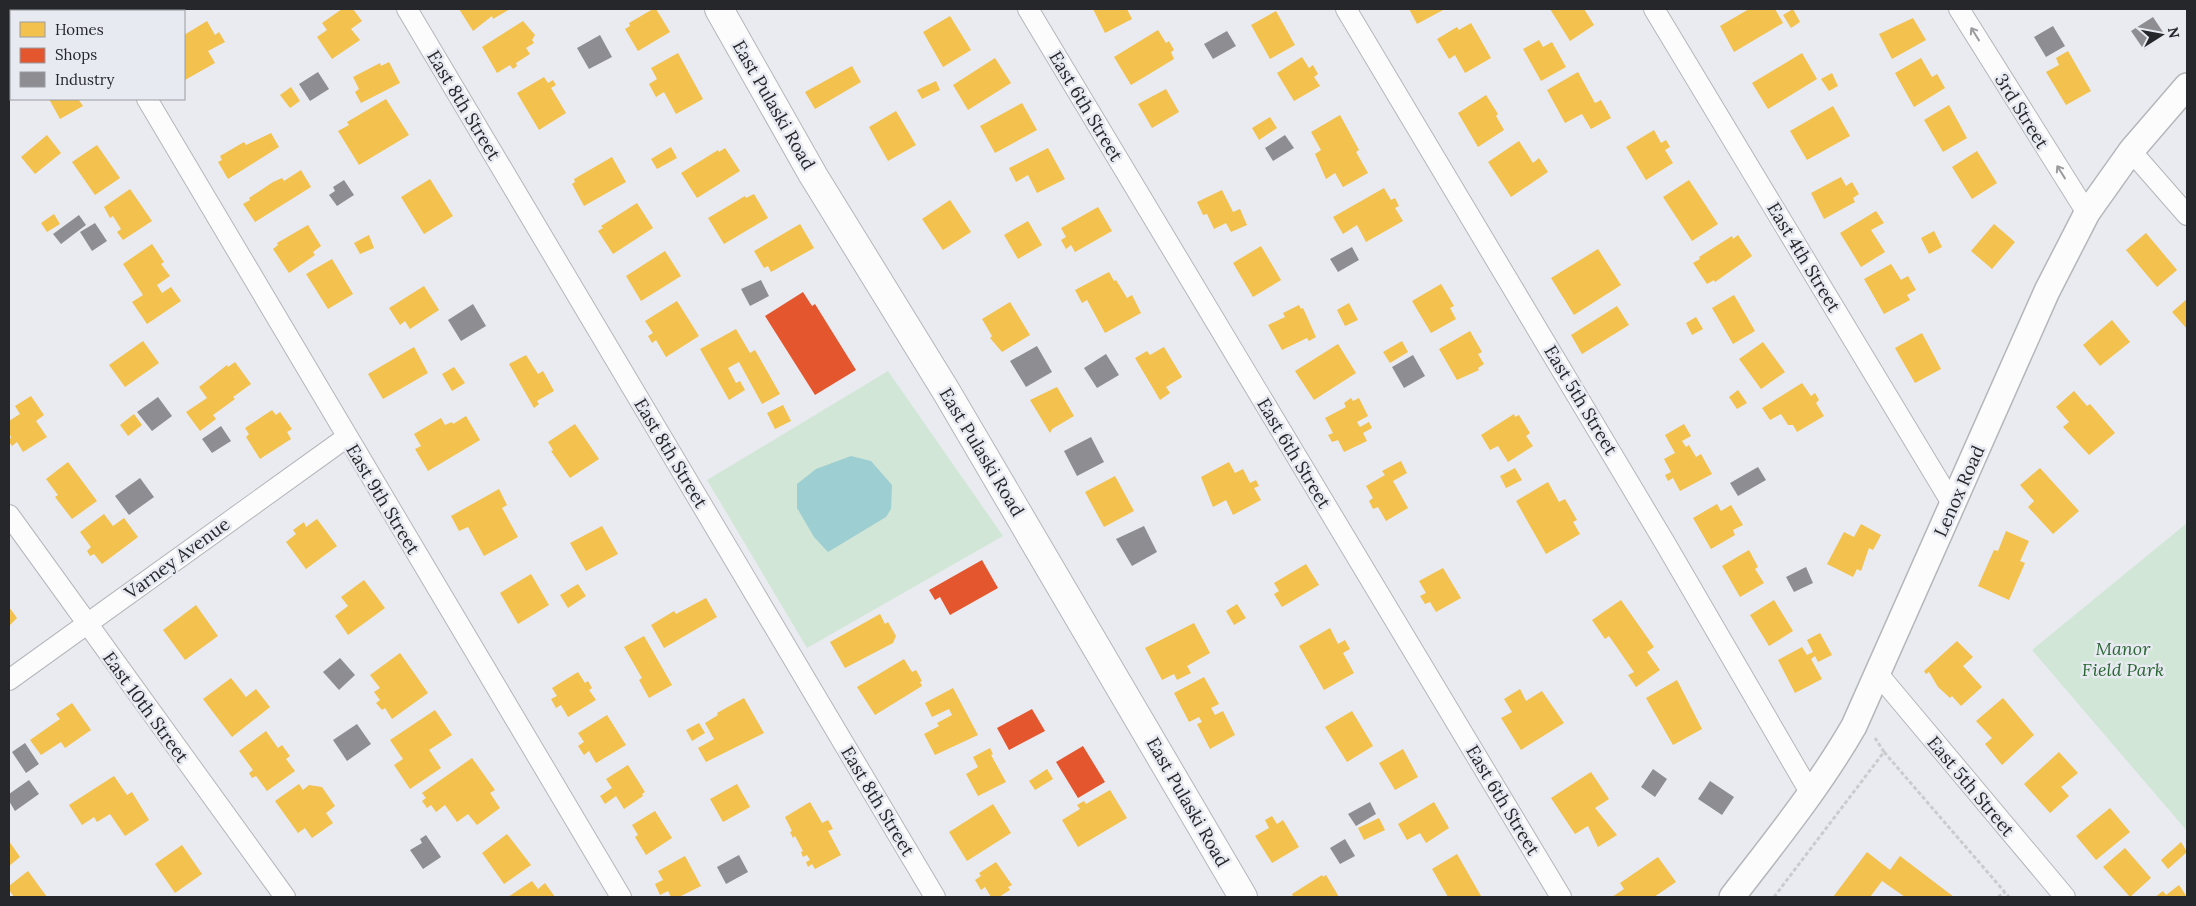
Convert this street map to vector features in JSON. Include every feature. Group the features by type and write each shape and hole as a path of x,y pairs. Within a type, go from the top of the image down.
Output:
{"main road":[{"name":"East Pulaski Road","path":"719,9 808,166 946,391 1243,897"}],"street":[{"name":"East 8th Street","path":"407,9 935,897"},
{"name":"East 6th Street","path":"1028,9 1562,897"},
{"name":"East 5th Street","path":"1346,9 1625,475 1811,794"},
{"name":"East 4th Street","path":"1654,9 1953,505"},
{"name":"3rd Street","path":"1959,9 2087,213"},
{"name":"Lenox Road","path":"1732,897 1811,794 1835,759 1854,726 2047,291 2087,213 2131,150 2187,86"},
{"name":"East 9th Street","path":"148,100 621,897"},
{"path":"2131,150 2187,215"},
{"name":"Varney Avenue","path":"9,680 347,437"},
{"name":"East 10th Street","path":"9,515 285,897"},
{"name":"East 5th Street","path":"1878,674 2065,897"}],"path":[{"path":"1875,737 1884,752 2009,897"},
{"path":"1774,897 1884,752"},
{"path":"1998,897 2005,892"}],"green space":[{"path":"888,371 1003,536 807,648 707,480"},
{"name":"Manor Field Park","path":"2187,523 2187,831 2032,650"}],"water":[{"path":"851,456 871,461 892,485 891,509 886,517 828,552 814,537 797,508 797,484 816,469"}],"building: Homes":[{"path":"342,9 353,9 362,21 351,29 360,40 332,59 317,37 327,30 322,23"},
{"path":"459,9 510,9 493,19 492,16 473,31"},
{"path":"656,9 670,32 638,51 625,29 630,26 629,23"},
{"path":"1093,9 1127,9 1132,19 1105,33"},
{"path":"1409,9 1445,9 1417,24"},
{"path":"1550,9 1584,9 1594,25 1570,41"},
{"path":"1749,9 1775,9 1783,23 1734,52 1720,26"},
{"path":"1793,9 1800,22 1791,28 1783,15"},
{"path":"1276,11 1295,45 1270,59 1251,25"},
{"path":"950,16 971,50 943,67 923,32"},
{"path":"1913,18 1926,40 1892,59 1879,34"},
{"path":"207,21 215,35 219,32 225,42 208,51 215,63 185,80 185,34"},
{"path":"523,21 535,35 532,40 534,43 526,48 530,54 516,63 517,66 513,69 510,65 497,73 482,47"},
{"path":"1471,23 1491,58 1465,73 1455,55 1449,59 1437,39 1457,27 1459,30"},
{"path":"1158,30 1166,43 1169,41 1174,50 1171,52 1174,59 1131,85 1114,57"},
{"path":"1539,40 1543,47 1552,42 1566,67 1541,81 1523,49"},
{"path":"2068,51 2091,91 2066,105 2046,72 2059,65 2056,58"},
{"path":"678,53 703,99 676,114 664,92 656,97 649,84 657,79 651,68"},
{"path":"1802,53 1817,79 1768,109 1752,83"},
{"path":"1302,57 1309,68 1313,65 1318,74 1314,77 1320,86 1294,101 1277,73"},
{"path":"995,58 1011,83 968,110 953,85"},
{"path":"1921,58 1932,77 1937,74 1945,88 1914,107 1895,73"},
{"path":"389,62 400,83 361,103 355,92 359,89 353,77 380,63 381,66"},
{"path":"852,66 861,82 815,109 805,92"},
{"path":"1578,72 1595,103 1601,100 1611,118 1591,129 1582,114 1565,123 1547,90"},
{"path":"1832,73 1838,86 1829,91 1821,79"},
{"path":"544,77 548,83 553,80 556,85 551,88 566,113 539,130 517,93"},
{"path":"936,81 940,90 922,99 917,90"},
{"path":"291,87 300,101 290,108 280,95"},
{"path":"1166,89 1179,112 1152,128 1138,104"},
{"path":"1486,95 1498,114 1496,116 1504,130 1478,147 1458,113"},
{"path":"386,99 409,135 359,165 338,131 349,125 347,122"},
{"path":"50,100 79,100 83,106 60,119"},
{"path":"1022,103 1037,130 995,153 980,126"},
{"path":"1949,105 1967,138 1943,152 1924,120"},
{"path":"1833,106 1850,136 1807,160 1790,131"},
{"path":"896,111 916,145 888,161 869,127"},
{"path":"1340,115 1359,150 1356,152 1368,173 1343,187 1335,173 1326,179 1315,154 1321,150 1311,132"},
{"path":"1270,117 1277,128 1259,140 1252,128"},
{"path":"1654,130 1661,143 1666,140 1670,147 1665,150 1673,163 1646,180 1626,147"},
{"path":"271,133 279,147 228,179 218,162 222,160 220,156 244,142 246,145"},
{"path":"47,135 61,153 35,174 21,157"},
{"path":"1519,141 1533,163 1539,158 1548,172 1511,197 1488,162"},
{"path":"97,145 120,178 95,195 72,162"},
{"path":"671,147 677,158 657,169 651,159"},
{"path":"725,148 740,171 697,198 681,173 718,150 719,152"},
{"path":"1048,148 1065,179 1037,193 1028,175 1016,182 1009,168"},
{"path":"1977,151 1997,183 1972,199 1952,167"},
{"path":"612,157 626,182 584,206 572,184 575,182 574,179"},
{"path":"301,170 311,187 255,222 243,204 273,182 282,178 284,181"},
{"path":"1841,177 1846,186 1852,182 1859,194 1853,198 1855,202 1824,219 1811,193"},
{"path":"430,179 453,216 424,234 401,197"},
{"path":"1689,180 1718,224 1692,241 1663,197"},
{"path":"1384,188 1391,200 1395,198 1399,206 1395,208 1403,221 1366,242 1357,225 1343,234 1333,217"},
{"path":"130,189 152,221 123,240 117,232 121,229 113,216 110,218 104,207"},
{"path":"1222,190 1233,212 1240,209 1247,225 1231,232 1226,223 1214,229 1207,214 1203,215 1197,202"},
{"path":"754,194 768,218 724,244 708,218 745,196 746,198"},
{"path":"950,200 971,232 943,250 922,219"},
{"path":"637,203 653,228 613,254 598,231 603,228 601,226"},
{"path":"1098,207 1112,231 1075,252 1071,245 1066,249 1061,240 1066,237 1061,228"},
{"path":"1876,211 1884,223 1871,230 1885,252 1861,267 1840,233"},
{"path":"54,214 60,224 47,232 41,223"},
{"path":"1028,221 1042,245 1018,259 1004,235"},
{"path":"800,224 814,248 771,272 768,266 764,268 754,251"},
{"path":"1994,224 2015,242 1992,269 1971,251"},
{"path":"308,225 321,246 313,252 315,255 289,273 273,249 278,245 277,243"},
{"path":"1934,231 1942,247 1929,254 1921,238"},
{"path":"2146,233 2177,270 2157,287 2126,250"},
{"path":"369,235 374,248 360,254 354,243"},
{"path":"1738,235 1752,256 1715,282 1714,280 1707,284 1693,263 1700,259 1699,257 1732,236 1733,239"},
{"path":"152,244 164,262 161,264 170,276 157,285 162,293 171,287 181,301 147,324 132,302 143,295 123,264"},
{"path":"1261,246 1281,280 1253,297 1233,263"},
{"path":"1598,249 1621,285 1574,315 1551,278"},
{"path":"665,251 681,276 641,301 626,276"},
{"path":"332,259 353,294 328,309 306,274"},
{"path":"1891,264 1901,280 1908,276 1916,290 1907,295 1910,300 1884,314 1864,279"},
{"path":"1109,272 1127,298 1132,295 1141,313 1105,333 1087,300 1082,303 1075,290"},
{"path":"1441,284 1454,306 1450,308 1456,319 1431,333 1412,301"},
{"path":"424,286 439,310 410,329 405,321 400,325 389,308"},
{"path":"1734,295 1755,331 1733,344 1712,308"},
{"path":"2187,299 2187,329 2172,312"},
{"path":"677,301 699,336 666,357 656,340 652,343 648,336 653,333 645,321"},
{"path":"1010,302 1030,335 1002,352 990,338 992,336 982,319"},
{"path":"1349,303 1358,320 1345,326 1337,310"},
{"path":"1299,305 1301,309 1303,308 1316,337 1309,341 1307,338 1282,350 1268,325 1285,317 1283,313"},
{"path":"1617,306 1629,325 1582,354 1571,335"},
{"path":"1696,317 1703,329 1692,335 1686,323"},
{"path":"2112,320 2130,342 2100,366 2083,345"},
{"path":"736,329 750,353 755,350 780,394 762,404 739,362 728,368 736,383 740,381 745,390 729,400 700,349"},
{"path":"1470,331 1482,352 1478,354 1484,364 1478,368 1479,370 1457,380 1439,349"},
{"path":"1922,333 1941,369 1915,383 1895,348"},
{"path":"143,341 159,363 125,387 109,365"},
{"path":"1402,341 1408,352 1390,363 1383,352"},
{"path":"1763,342 1785,372 1761,389 1739,359"},
{"path":"1338,344 1356,373 1314,400 1295,371"},
{"path":"414,347 428,373 383,399 368,374"},
{"path":"1164,347 1182,377 1166,387 1170,393 1160,400 1135,358 1147,351 1150,355"},
{"path":"526,355 538,374 543,371 554,391 537,401 539,404 534,408 509,364"},
{"path":"235,362 251,384 233,397 235,399 213,415 216,419 200,431 186,412 207,398 199,387 227,365 228,367"},
{"path":"454,367 465,383 452,391 442,374"},
{"path":"1802,383 1811,396 1815,393 1819,400 1816,403 1824,416 1797,432 1793,425 1788,425 1781,414 1770,420 1762,408"},
{"path":"1057,387 1074,416 1052,429 1050,433 1030,400"},
{"path":"1738,390 1747,403 1737,409 1729,397"},
{"path":"2074,391 2087,406 2090,404 2115,433 2089,455 2063,427 2069,422 2056,407"},
{"path":"31,396 44,415 36,421 47,437 23,452 17,442 12,446 9,442 11,437 9,421 20,414 15,406"},
{"path":"1351,398 1353,401 1359,398 1368,416 1357,422 1360,427 1369,422 1372,428 1363,433 1367,441 1344,452 1338,440 1332,442 1328,435 1333,433 1325,418 1346,407 1344,403"},
{"path":"783,405 791,421 775,429 767,413"},
{"path":"272,410 276,415 280,412 292,429 287,432 291,439 260,459 246,437 249,434 245,428"},
{"path":"134,414 142,425 128,436 120,425"},
{"path":"1514,414 1515,417 1519,415 1530,433 1526,436 1533,446 1508,462 1498,446 1490,450 1481,435"},
{"path":"466,416 480,440 428,471 415,449 421,446 414,434 441,418 445,425 452,422 453,424"},
{"path":"575,424 599,459 570,478 551,451 553,450 548,442"},
{"path":"1684,424 1691,436 1682,441 1686,447 1689,445 1696,457 1701,454 1712,474 1680,491 1673,478 1668,481 1665,475 1671,472 1664,459 1675,453 1665,435"},
{"path":"1401,461 1407,473 1393,481 1408,508 1386,521 1378,507 1373,509 1369,501 1373,498 1366,486 1385,475 1382,471"},
{"path":"68,462 97,501 72,519 55,497 58,495 46,479"},
{"path":"1229,462 1235,473 1243,469 1250,483 1256,480 1259,486 1254,488 1261,500 1233,515 1226,500 1213,507 1201,477"},
{"path":"1515,468 1522,480 1506,488 1500,476"},
{"path":"2040,468 2079,511 2053,534 2028,507 2034,501 2020,485"},
{"path":"1115,476 1134,511 1104,527 1085,492"},
{"path":"1548,482 1559,502 1565,499 1577,520 1573,522 1580,534 1546,554 1516,501"},
{"path":"499,489 507,505 502,508 518,537 484,556 468,527 459,531 451,516"},
{"path":"1717,504 1721,511 1731,505 1743,525 1733,530 1735,535 1711,549 1693,518"},
{"path":"104,514 113,526 124,518 138,537 102,564 94,554 90,556 87,551 91,547 80,532"},
{"path":"317,519 337,546 306,569 286,542 296,534 293,530 304,522 306,527"},
{"path":"1861,524 1881,535 1873,550 1869,548 1861,571 1857,569 1853,577 1827,564 1844,532 1854,537"},
{"path":"602,526 618,554 586,571 570,543"},
{"path":"2006,531 2029,541 2020,561 2025,563 2009,600 1978,586 1994,550 1998,551"},
{"path":"1749,550 1758,567 1755,569 1764,583 1740,597 1722,566"},
{"path":"1306,564 1319,585 1282,607 1274,594 1279,591 1274,583"},
{"path":"1443,568 1461,598 1436,612 1430,602 1425,604 1420,596 1426,593 1419,581"},
{"path":"531,574 549,605 518,624 500,593"},
{"path":"364,580 385,608 348,635 335,616 348,606 341,597"},
{"path":"578,584 586,596 568,608 560,595"},
{"path":"706,598 717,617 664,648 651,625 674,611 676,614"},
{"path":"1621,600 1654,647 1647,652 1660,670 1636,687 1628,675 1634,672 1609,636 1605,639 1592,620"},
{"path":"1774,600 1793,631 1769,646 1750,615"},
{"path":"1237,604 1246,618 1234,625 1226,611"},
{"path":"196,605 218,636 185,660 163,630"},
{"path":"9,607 17,618 9,626"},
{"path":"880,614 885,624 888,622 896,636 893,643 845,668 830,642"},
{"path":"1194,623 1210,653 1187,666 1191,673 1177,680 1174,674 1162,680 1145,648"},
{"path":"1330,628 1338,644 1345,640 1350,649 1343,653 1354,673 1324,690 1299,646"},
{"path":"1820,633 1832,655 1818,662 1815,656 1811,659 1822,679 1795,693 1778,660 1802,647 1807,655 1813,652 1807,640"},
{"path":"644,636 672,685 649,698 639,680 642,678 624,647"},
{"path":"1957,641 1973,657 1963,666 1982,687 1961,706 1952,696 1950,698 1938,687 1929,672 1926,674 1924,671"},
{"path":"400,653 428,693 392,719 385,708 382,710 376,703 380,700 374,692 380,688 370,675"},
{"path":"904,659 912,672 916,670 922,681 920,682 922,686 875,715 857,687"},
{"path":"578,672 585,683 588,681 592,688 589,690 596,700 568,717 561,705 556,708 551,699 557,696 552,688"},
{"path":"1204,677 1219,704 1211,708 1215,715 1223,711 1235,735 1210,749 1197,724 1202,722 1199,717 1189,722 1174,693"},
{"path":"231,678 246,697 256,689 270,707 232,737 203,699"},
{"path":"1677,680 1702,729 1673,745 1646,698"},
{"path":"953,688 978,735 935,755 924,734 939,726 937,723 952,715 949,709 932,717 925,703"},
{"path":"1520,689 1526,701 1542,691 1564,723 1521,750 1501,718 1512,712 1504,699"},
{"path":"744,698 764,733 706,762 698,748 714,739 705,723 718,715 717,713"},
{"path":"2003,698 2034,735 2002,765 1985,744 1992,738 1976,721"},
{"path":"72,703 91,730 65,748 61,742 41,755 30,740 60,719 56,714"},
{"path":"435,710 452,735 429,750 441,768 410,789 394,765 403,759 390,740"},
{"path":"1352,711 1373,746 1347,762 1325,727"},
{"path":"607,715 626,745 596,763 589,751 584,755 578,746 584,742 578,733"},
{"path":"699,723 705,733 692,741 686,730"},
{"path":"266,731 278,748 282,745 290,756 286,759 295,771 267,791 256,776 252,778 249,773 253,770 239,751"},
{"path":"990,748 993,754 991,755 1006,782 978,796 966,774 978,767 973,757"},
{"path":"1403,749 1418,777 1395,790 1379,763"},
{"path":"2059,752 2078,773 2061,787 2069,796 2050,813 2024,784"},
{"path":"472,758 495,790 490,793 500,808 477,825 468,814 457,822 445,805 436,812 431,805 427,808 422,801 426,798 422,793"},
{"path":"628,765 645,792 642,794 643,796 624,809 616,796 605,804 600,796 612,788 606,779"},
{"path":"1047,769 1053,779 1035,790 1029,781"},
{"path":"1591,772 1609,799 1595,808 1617,835 1598,847 1588,826 1575,834 1551,798"},
{"path":"114,776 127,795 132,792 149,820 125,836 110,814 97,822 94,817 82,825 69,805"},
{"path":"299,784 303,790 309,785 322,787 335,806 326,813 333,823 312,838 305,828 298,833 275,801"},
{"path":"737,784 750,807 723,822 710,799"},
{"path":"1110,790 1127,818 1078,847 1062,820 1080,809 1077,805 1084,801 1086,804"},
{"path":"810,802 822,823 828,820 833,829 828,831 841,855 815,869 812,864 808,867 806,862 810,860 807,855 803,857 801,852 803,851 795,836 793,838 790,832 792,831 785,817"},
{"path":"1434,802 1449,828 1426,843 1420,833 1407,840 1398,824"},
{"path":"993,804 1011,833 967,861 949,832"},
{"path":"2110,808 2130,832 2096,860 2076,836"},
{"path":"655,811 672,838 646,855 635,837 638,835 632,825"},
{"path":"1272,816 1277,824 1283,820 1299,847 1272,863 1255,836 1269,828 1265,820"},
{"path":"1379,818 1385,830 1364,840 1358,828"},
{"path":"507,834 531,865 504,884 482,853"},
{"path":"9,841 20,857 9,866"},
{"path":"2181,842 2187,852 2168,869 2161,860"},
{"path":"182,845 202,874 175,893 155,864"},
{"path":"2125,848 2151,878 2130,897 2103,867"},
{"path":"1867,852 1890,870 1900,856 1954,897 1905,897 1882,881 1870,897 1833,897"},
{"path":"1457,854 1481,896 1448,897 1432,869"},
{"path":"685,856 701,886 679,897 671,897 668,891 660,895 655,884 663,880 658,871"},
{"path":"1658,857 1676,882 1654,897 1612,897 1624,889 1620,883"},
{"path":"996,862 1012,885 1008,887 1010,890 999,897 991,897 985,887 981,890 975,880 981,876 979,873"},
{"path":"28,871 47,897 14,897 9,890 9,886"},
{"path":"1322,875 1323,877 1326,875 1339,897 1293,897 1292,894"},
{"path":"532,881 538,889 545,883 555,897 508,897"},
{"path":"2179,885 2187,897 2155,897 2163,891 2166,895"}],"building: Shops":[{"path":"53,9 54,10 22,10"},
{"path":"10,19 9,87 9,20"},
{"path":"803,292 812,306 815,304 856,370 815,395 765,316"},
{"path":"982,560 998,588 950,615 940,597 935,600 929,590"},
{"path":"1032,709 1045,731 1009,750 997,728"},
{"path":"1083,746 1105,782 1078,798 1056,762"}],"building: Industry":[{"path":"2153,17 2165,35 2144,50 2131,31"},
{"path":"2053,26 2065,46 2046,57 2034,37"},
{"path":"1227,31 1236,46 1213,59 1204,44"},
{"path":"600,35 612,57 589,69 577,48"},
{"path":"318,72 329,89 310,101 299,84"},
{"path":"1285,135 1294,148 1273,161 1265,148"},
{"path":"344,180 354,195 337,206 329,195 335,191 333,187"},
{"path":"79,215 86,225 61,244 53,234"},
{"path":"95,223 107,241 92,251 80,232"},
{"path":"1352,247 1359,260 1338,272 1330,259"},
{"path":"761,280 769,296 750,306 741,289"},
{"path":"473,304 486,326 461,341 448,320"},
{"path":"1037,346 1052,372 1026,387 1010,361"},
{"path":"1106,354 1119,375 1097,388 1084,368"},
{"path":"1413,355 1425,376 1404,388 1392,367"},
{"path":"158,397 172,416 152,431 137,412"},
{"path":"221,426 231,441 212,453 202,439"},
{"path":"1091,437 1104,462 1077,476 1064,451"},
{"path":"1758,467 1766,480 1738,496 1730,483"},
{"path":"140,478 154,497 129,515 115,496"},
{"path":"1144,526 1157,552 1132,566 1116,539"},
{"path":"1806,567 1813,583 1794,592 1786,577"},
{"path":"340,658 355,675 339,690 323,672"},
{"path":"357,724 371,744 347,761 333,740"},
{"path":"25,743 39,764 26,773 12,752"},
{"path":"1653,769 1667,779 1655,797 1641,787"},
{"path":"29,780 39,794 15,811 9,801 9,794"},
{"path":"1710,781 1734,797 1722,815 1698,799"},
{"path":"1370,802 1376,814 1356,826 1348,814"},
{"path":"426,835 441,857 423,869 410,850 422,843 420,839"},
{"path":"1345,839 1355,856 1340,864 1330,848"},
{"path":"739,855 748,872 726,884 717,867"}]}
